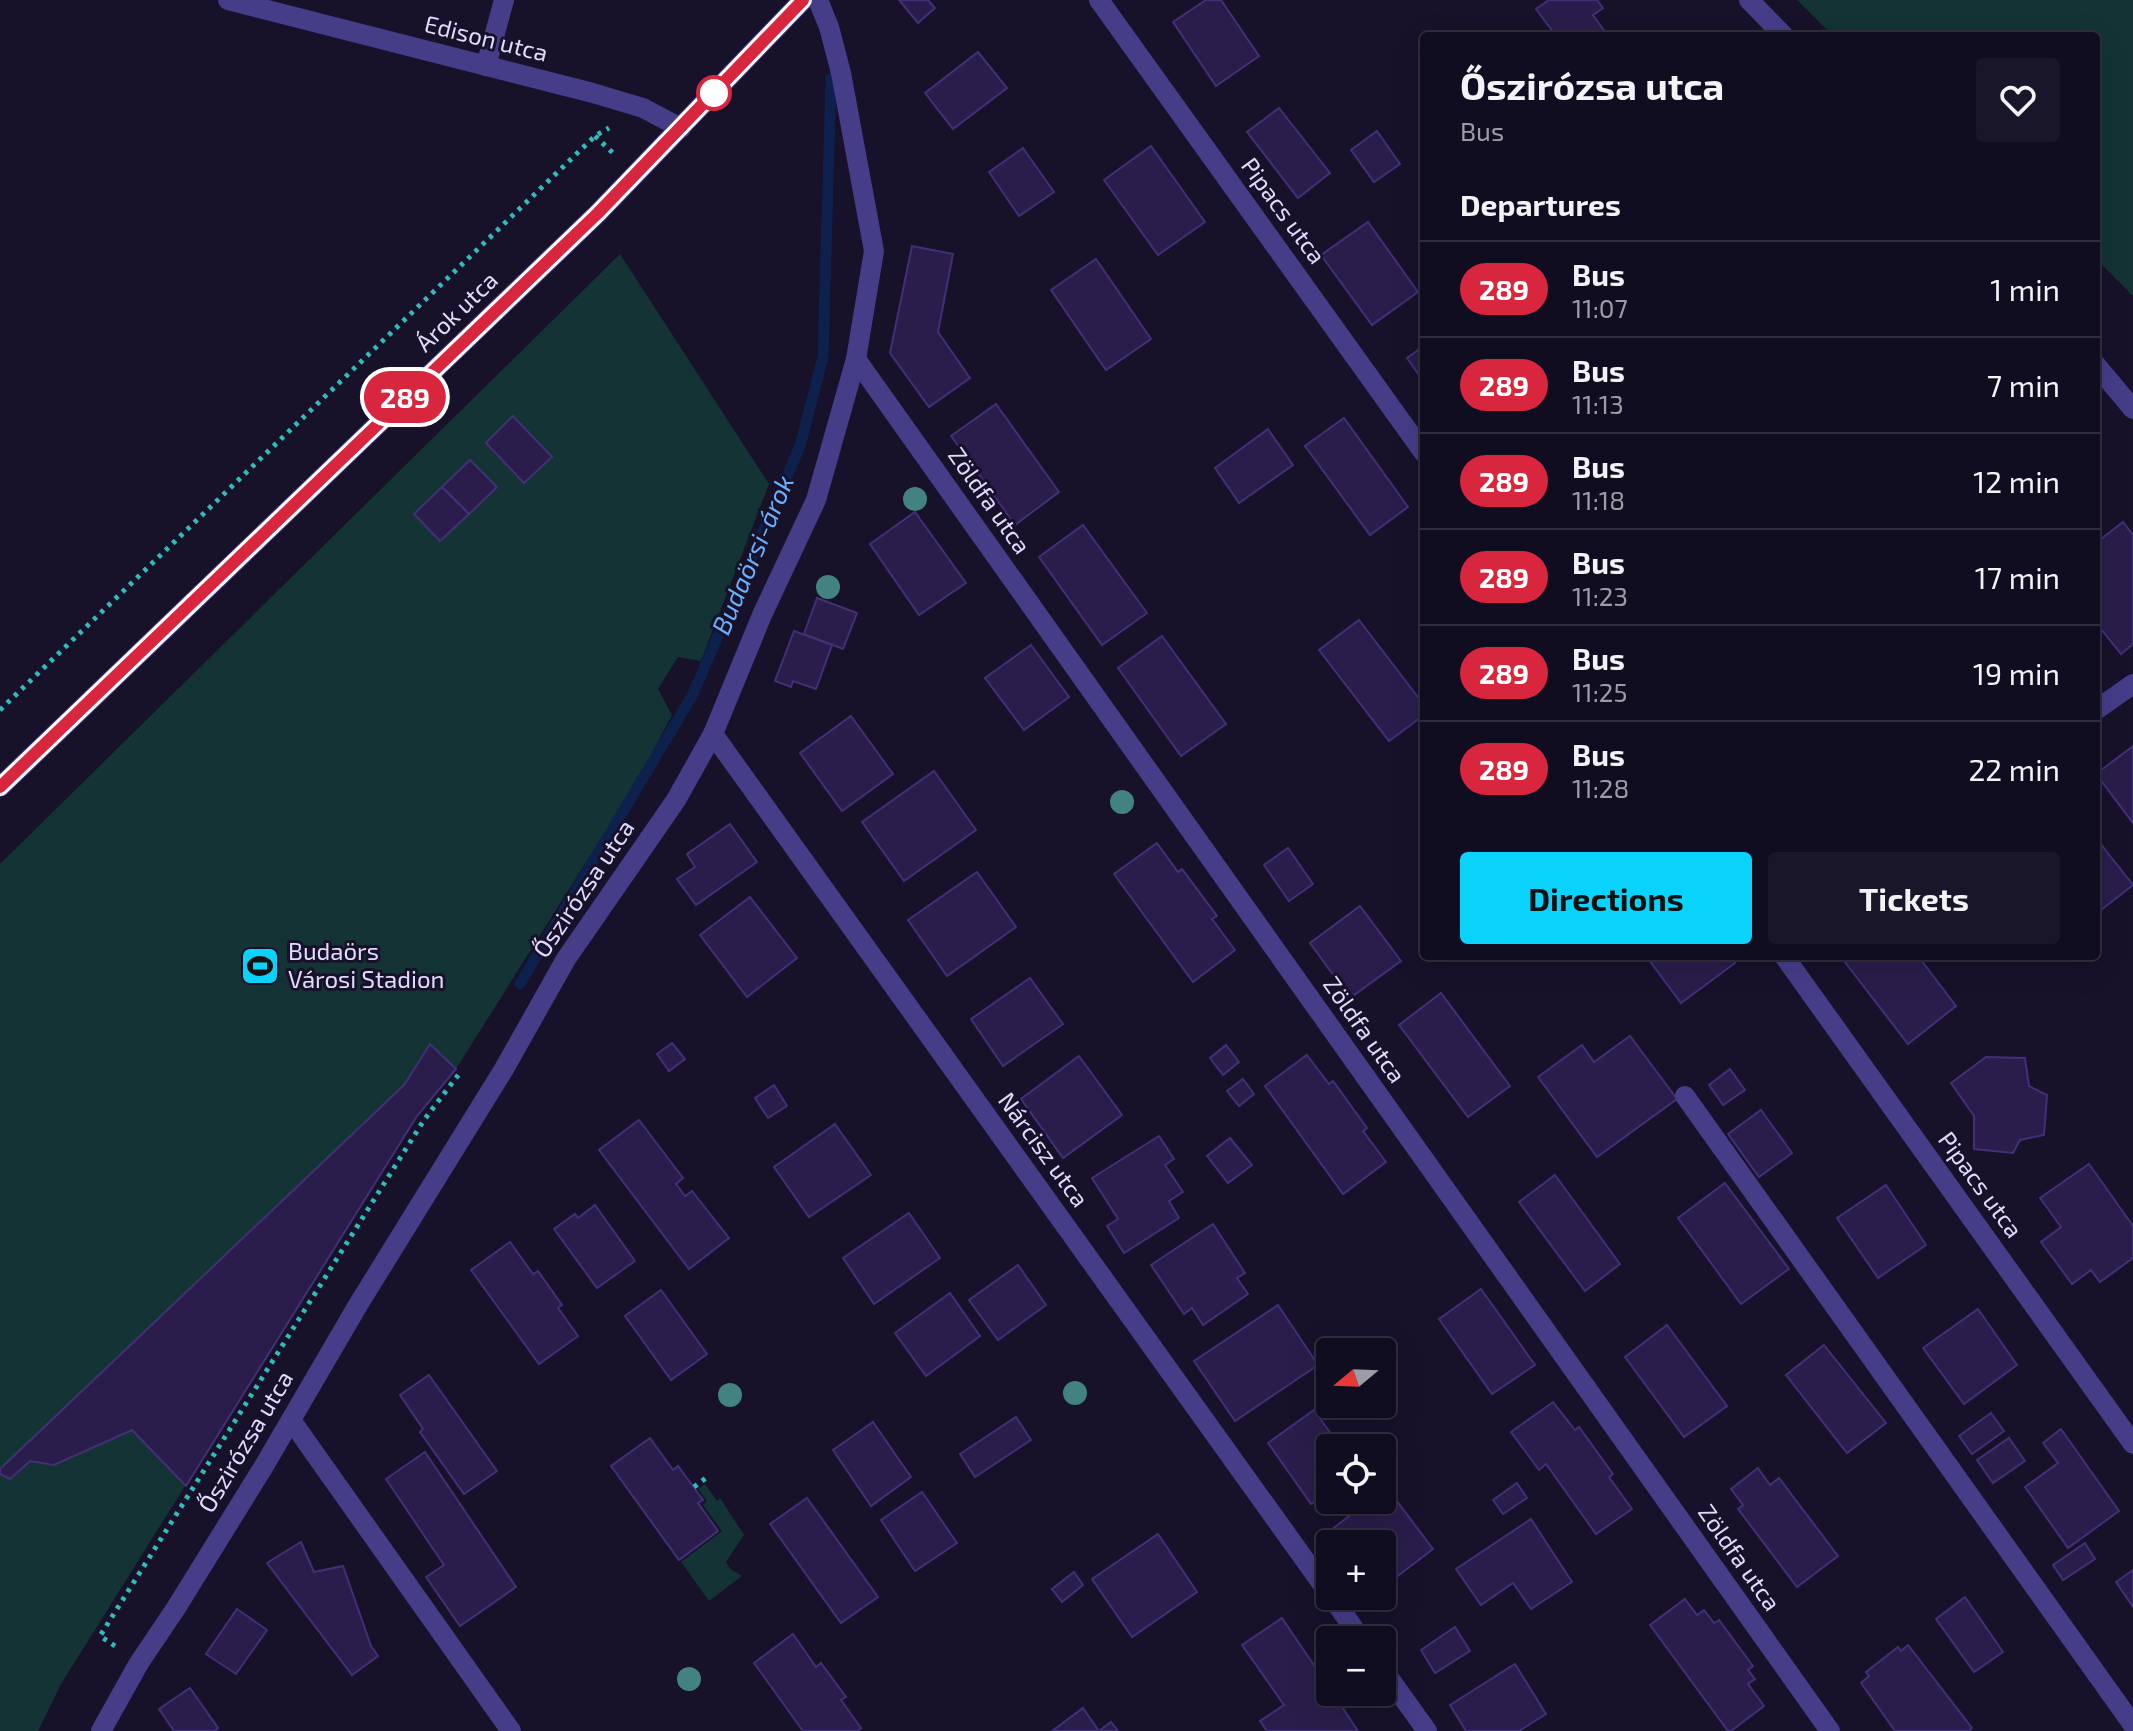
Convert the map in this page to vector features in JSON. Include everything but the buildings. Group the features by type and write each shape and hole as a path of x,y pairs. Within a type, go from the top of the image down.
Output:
{"street":[{"name":"Edison utca","path":"228,0 643,108 681,128"},
{"path":"486,66 504,0"},
{"name":"Árok utca","path":"0,787 598,213 803,0"},
{"name":"Őszirózsa utca","path":"101,1731 139,1663 176,1608 504,1069 566,959 676,800 713,734 762,615 816,500 856,359 874,251 841,73 818,0"},
{"name":"Pipacs utca","path":"1099,0 1420,447"},
{"path":"1749,0 1780,32"},
{"name":"Zöldfa utca","path":"856,359 1830,1731"},
{"path":"2100,370 2133,409"},
{"path":"2100,707 2133,684"},
{"name":"Nárcisz utca","path":"713,734 1316,1576"},
{"name":"Pipacs utca","path":"1787,960 2133,1444"},
{"path":"1685,1096 2133,1725"},
{"path":"291,1420 511,1731"},
{"path":"1396,1688 1427,1731"}],"path":[{"path":"0,710 595,136 643,108"},
{"path":"110,1621 424,1120 459,1074"},
{"path":"694,1487 710,1475"}],"green space":[{"path":"1797,0 2133,0 2133,296 2100,263 2100,32 1831,32"},
{"name":"Budaörs Városi Stadion","path":"620,254 769,484 701,661 678,657 658,689 672,715 639,778 456,1069 417,1116 61,1684 38,1731 0,1731 0,864"},
{"path":"705,1484 717,1501 720,1498 744,1535 726,1562 730,1569 742,1576 709,1601 681,1562 722,1531 703,1505 707,1501 698,1489"}],"waterway":[{"name":"Budaörsi-árok","path":"520,984 692,696 800,446 823,357 831,78"}],"bus line":[{"name":"289","path":"0,787 598,213 803,0"}],"place":[{"name":"Budaörs Városi Stadion","path":"260,966"}]}
